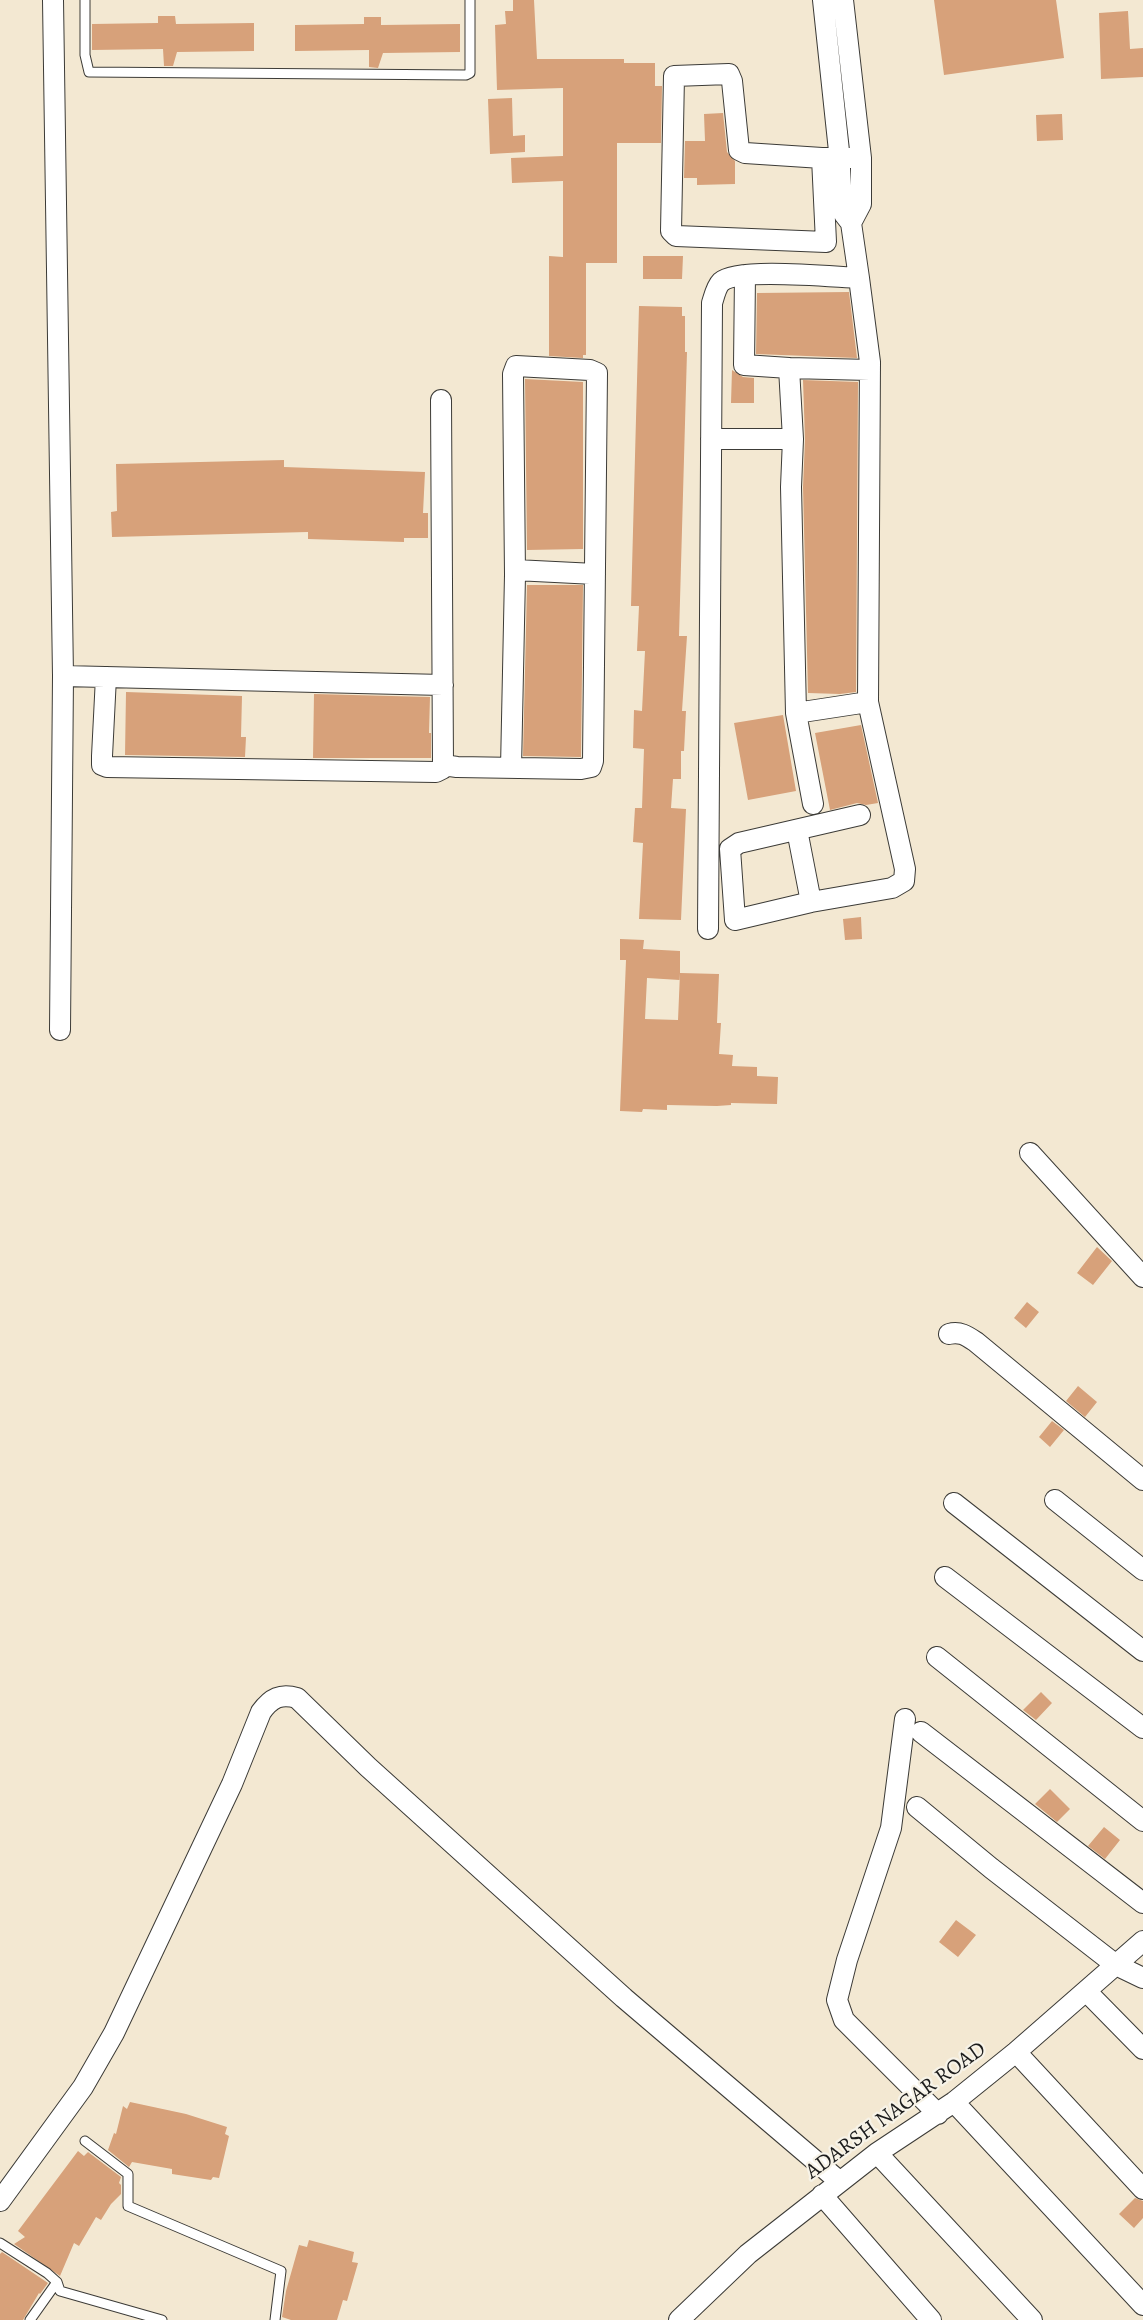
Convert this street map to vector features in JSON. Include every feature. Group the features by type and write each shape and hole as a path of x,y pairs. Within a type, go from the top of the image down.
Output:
{"street":[{"path":"53,0 63,676 60,1030"},
{"path":"823,0 831,158 826,242 676,236 671,231 674,76 729,74 732,81 739,150 745,153 831,158 861,158"},
{"path":"843,0 861,158 861,204 851,223"},
{"path":"730,849 735,920 811,902 892,888 904,881 905,869 868,702 870,370 851,223 844,214 831,158"},
{"path":"708,929 712,303 719,283 730,277 745,275 859,278"},
{"path":"745,275 744,365 870,370"},
{"path":"443,765 457,767 511,768 581,769 591,767 593,761 597,373 590,370 516,366 513,374 515,570 511,768"},
{"path":"789,368 794,439 791,487 796,713 813,804"},
{"path":"106,677 102,765 107,767 436,772 442,769 441,400"},
{"path":"711,439 794,439"},
{"path":"515,570 595,574"},
{"path":"63,676 443,685"},
{"path":"796,713 868,702"},
{"path":"709,850 730,849 739,843 860,815"},
{"path":"797,830 811,902"},
{"path":"1029,1153 1143,1277"},
{"path":"950,1334 956,1332 964,1334 976,1342 1143,1480"},
{"path":"1055,1500 1143,1570"},
{"path":"954,1503 1143,1651"},
{"path":"945,1577 1143,1728"},
{"path":"937,1657 1143,1821"},
{"path":"0,2201 83,2087 114,2033 232,1784 261,1712 275,1697 286,1695 297,1698 368,1767 624,1998 839,2181"},
{"path":"905,1719 891,1828 847,1960 837,2000 844,2020 938,2114"},
{"path":"921,1732 1143,1903"},
{"path":"917,1808 1116,1965 1143,1978"},
{"name":"ADARSH NAGAR ROAD","path":"679,2320 748,2254 839,2181 954,2102 1016,2052 1143,1941"},
{"path":"1086,1991 1143,2049"},
{"path":"1016,2052 1143,2189"},
{"path":"954,2102 1143,2305"},
{"path":"877,2153 1032,2320"},
{"path":"822,2195 930,2320"}],"lane":[{"path":"84,0 85,55 89,72 466,75 470,73 470,0"},
{"path":"85,2141 128,2174 128,2206 281,2271 275,2320"},
{"path":"0,2243 47,2273 57,2282 60,2291 162,2320"},
{"path":"30,2320 57,2282"}],"building":[{"path":"513,0 534,0 537,59 624,59 624,63 655,63 655,86 662,86 661,143 617,143 617,263 586,263 586,355 583,355 583,358 549,356 549,256 563,257 563,181 512,183 511,158 563,156 563,88 497,90 495,25 506,24 505,11 513,11"},
{"path":"934,0 1056,0 1064,58 944,75"},
{"path":"1128,11 1130,49 1143,48 1143,77 1101,79 1099,13"},
{"path":"158,16 175,16 176,24 254,23 254,51 177,52 173,66 164,66 163,49 92,50 92,24 158,23"},
{"path":"364,17 381,17 381,25 460,24 460,52 383,53 378,68 369,67 369,50 295,51 295,25 364,24"},
{"path":"512,98 513,136 525,135 525,152 490,154 488,99"},
{"path":"723,113 727,152 735,161 735,184 697,185 697,178 684,178 685,141 705,141 704,114"},
{"path":"1062,114 1063,140 1037,141 1036,115"},
{"path":"643,256 683,256 682,279 643,279"},
{"path":"849,292 857,358 756,354 757,293"},
{"path":"639,306 682,307 682,316 685,316 685,352 687,352 679,636 687,636 682,711 686,711 684,751 681,751 681,779 673,779 671,808 686,809 681,920 639,919 643,843 633,842 635,808 642,808 644,749 633,748 634,710 642,711 645,651 637,651 639,606 631,606"},
{"path":"732,370 743,377 754,378 754,403 731,403"},
{"path":"525,379 583,382 583,549 527,550"},
{"path":"803,380 858,382 856,692 808,693"},
{"path":"284,460 284,467 425,472 423,513 428,513 428,538 404,538 404,542 308,539 308,532 112,537 111,512 117,511 116,464"},
{"path":"527,585 583,585 581,757 523,756"},
{"path":"126,692 242,696 241,737 246,737 245,757 125,755"},
{"path":"314,694 430,697 431,758 313,758"},
{"path":"783,715 796,791 748,800 734,723"},
{"path":"861,725 878,803 866,805 857,803 830,810 815,733"},
{"path":"861,917 862,939 845,940 843,919"},
{"path":"620,939 644,940 643,949 680,951 680,973 719,974 717,1023 721,1023 719,1054 733,1055 732,1066 757,1067 757,1076 778,1077 777,1104 667,1105 667,1110 620,1111 626,960 620,960","holes":["647,978 680,980 678,1020 645,1019"]},
{"path":"1097,1247 1112,1261 1093,1285 1077,1273"},
{"path":"1027,1302 1039,1312 1026,1328 1014,1318"},
{"path":"1078,1386 1097,1402 1085,1417 1066,1401"},
{"path":"1052,1421 1064,1430 1050,1447 1039,1437"},
{"path":"1041,1692 1052,1703 1036,1720 1023,1710"},
{"path":"1050,1789 1070,1809 1057,1822 1035,1804"},
{"path":"1104,1827 1120,1840 1105,1859 1088,1846"},
{"path":"956,1920 976,1935 958,1957 939,1942"},
{"path":"130,2102 186,2114 227,2127 225,2134 229,2136 219,2178 213,2177 211,2180 172,2174 172,2169 132,2162 129,2167 108,2150 114,2133 116,2134 123,2106 127,2109"},
{"path":"78,2151 84,2156 88,2152 121,2177 119,2183 121,2194 111,2204 101,2220 96,2217 79,2246 74,2243 60,2276 14,2244 25,2237 18,2231"},
{"path":"1135,2198 1143,2201 1143,2218 1134,2228 1119,2214"},
{"path":"309,2240 354,2252 352,2262 358,2263 347,2301 343,2300 337,2320 291,2320 282,2317 286,2291 299,2245 307,2247"},
{"path":"2,2252 48,2283 39,2293 23,2320 0,2320 0,2254"}]}
